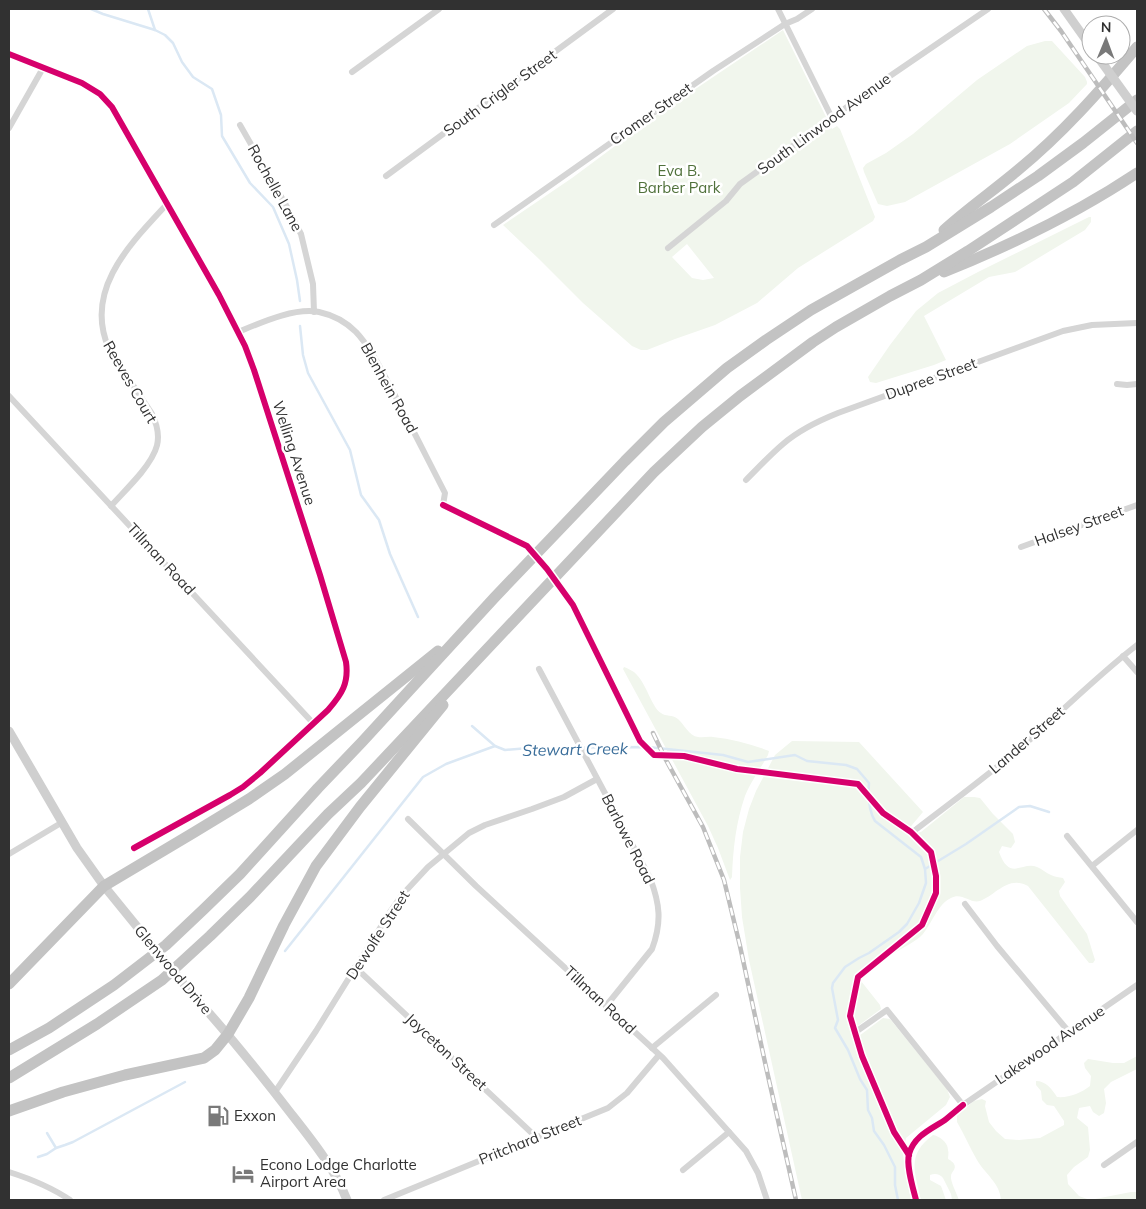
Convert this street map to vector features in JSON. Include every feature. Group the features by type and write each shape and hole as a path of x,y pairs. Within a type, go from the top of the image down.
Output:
{"highway":[{"path":"926,247 967,210 1039,152 1086,106 1137,47"},
{"path":"9,1050 49,1028 98,996 166,945 240,874 470,624 645,440 727,368 818,306 926,247 1038,176 1137,100"},
{"path":"9,1078 97,1024 162,980 195,951 250,897 328,814 361,783 654,472 702,426 762,378 836,327 921,280 1073,182 1137,131"},
{"path":"921,280 1005,247 1088,204 1137,173"},
{"path":"9,984 104,886 201,828 285,774 470,624"},
{"path":"9,1111 63,1092 125,1075 204,1058 215,1050 228,1034 252,993 284,925 316,866 360,806 446,701 462,674"}],"street":[{"path":"352,72 439,9"},
{"name":"South Crigler Street","path":"386,176 613,9"},
{"path":"778,9 832,118"},
{"name":"Cromer Street","path":"494,225 705,76 785,24 812,9"},
{"name":"South Linwood Avenue","path":"668,248 726,201 740,184 988,9"},
{"path":"1064,9 1081,33"},
{"name":"Welling Avenue","path":"9,54 82,83 94,90 112,107 219,295 238,332 254,370 346,662 346,681 337,700 260,773 230,795 134,848"},
{"path":"1104,65 1137,111"},
{"path":"9,128 43,68"},
{"name":"Rochelle Lane","path":"240,125 288,207 301,234 313,284 314,312"},
{"name":"Reeves Court","path":"111,506 152,459 156,450 158,436 152,414 109,349 104,338 101,320 104,295 108,282 127,250 168,203"},
{"name":"Blenhein Road","path":"238,332 297,313 314,312 345,322 370,349 398,401 445,493 443,505"},
{"name":"Dupree Street","path":"746,480 784,444 819,420 1063,331 1092,325 1137,323"},
{"path":"1117,384 1137,384"},
{"name":"Tillman Road","path":"9,396 313,723"},
{"name":"Halsey Street","path":"1021,547 1137,505"},
{"name":"Lander Street","path":"914,831 1027,742 1094,680 1137,644"},
{"path":"1123,656 1137,672"},
{"name":"Barlowe Road","path":"539,669 650,878 659,906 659,925 652,948 606,1006"},
{"name":"Glenwood Drive","path":"9,731 77,848 104,886 275,1092 315,1145 339,1183 347,1200"},
{"name":"Dewolfe Street","path":"275,1092 316,1031 390,912 402,895 428,867 469,833 485,825 564,797 598,780"},
{"name":"Tillman Road","path":"408,820 476,886 659,1055 751,1158 767,1200"},
{"path":"9,854 62,823"},
{"path":"1092,866 1137,830"},
{"path":"1067,836 1137,922"},
{"path":"965,904 997,946 1069,1032"},
{"name":"Joyceton Street","path":"355,968 536,1137"},
{"name":"Lakewood Avenue","path":"857,1031 887,1010 963,1105 1137,985"},
{"path":"652,1048 716,995"},
{"name":"Pritchard Street","path":"384,1200 608,1108 627,1093 659,1055"},
{"path":"684,1170 729,1132"},
{"path":"1104,1165 1137,1142"},
{"path":"9,1172 44,1185 70,1200"}],"green space":[{"name":"Eva B. Barber Park","path":"783,30 832,129 837,126 840,129 875,217 873,221 798,268 757,303 715,325 647,350 641,350 632,346 583,303 503,225 572,178 654,117","holes":["687,244 714,278 703,280 692,278 672,257"]},
{"path":"1052,41 1085,77 1087,82 1069,103 1010,144 905,202 887,206 878,204 864,172 863,168 866,164 913,134 977,80 1027,46"},
{"path":"1091,217 1091,222 1085,230 1015,272 989,277 924,316 946,360 876,383 870,382 868,377 890,345 916,311 938,293"},
{"path":"624,667 634,672 642,682 658,710 663,714 678,719 695,736 734,740 769,751 745,796 739,816 732,877 730,880 708,826 623,669"},
{"path":"792,741 859,742 923,812 910,828 917,833 921,832 964,797 980,798 1013,834 1015,842 1011,848 1002,846 999,852 1007,866 1012,868 1037,867 1052,876 1063,878 1065,882 1059,891 1060,896 1087,934 1095,960 1093,963 1089,963 1028,886 1014,883 1002,887 980,901 973,901 959,896 946,901 920,937 883,960 860,978 881,1009 851,1031 853,1036 859,1036 883,1018 890,1019 947,1089 950,1097 946,1105 906,1138 903,1153 911,1200 802,1200 749,960 742,917 740,888 740,857 743,832 749,809 756,791 775,755"},
{"path":"1137,1056 1137,1069 1111,1082 1104,1089 1106,1103 1104,1113 1099,1116 1093,1112 1090,1106 1079,1108 1077,1118 1088,1127 1090,1150 1088,1157 1074,1167 1067,1175 1068,1184 1079,1196 1090,1200 1001,1200 998,1189 980,1165 957,1122 957,1115 974,1101 982,1099 986,1101 985,1106 989,1122 1005,1139 1040,1138 1064,1125 1064,1121 1054,1106 1047,1105 1042,1100 1041,1091 1036,1085 1036,1081 1046,1084 1057,1097 1070,1096 1090,1086 1091,1076 1084,1063 1088,1059 1124,1063"},
{"path":"933,1135 943,1140 948,1147 948,1159 955,1166 951,1178 959,1200 952,1200 943,1178 936,1174 930,1175 930,1180 941,1186 946,1200 921,1200 915,1172 916,1157 924,1142"},
{"path":"1131,1192 1137,1192 1137,1200 1090,1200"}],"waterway":[{"name":"Stewart Creek","path":"91,9 165,35 173,43 182,62 193,77 212,89 221,115 222,136 250,183 273,207 289,244 300,301"},
{"name":"Stewart Creek","path":"148,9 155,30"},
{"name":"Stewart Creek","path":"300,326 303,355 308,373 350,450 361,495 379,520 390,554 418,617"},
{"name":"Stewart Creek","path":"472,726 495,746 505,750 648,747 723,755 748,762 795,755 807,761 846,765 857,769 869,783 869,803 875,821 921,857 925,869 926,883 919,903 907,924 899,932 869,953 845,967 833,983 832,988 838,1020 835,1028 867,1090 868,1110 872,1118 874,1131 884,1145 895,1167 895,1185 898,1200"},
{"path":"285,951 423,777 446,764 495,746"},
{"path":"925,869 966,844 1019,807 1030,806 1049,812"},
{"path":"38,1157 73,1142 185,1082"},
{"path":"47,1133 56,1148"}],"railway":[{"path":"1044,9 1137,143"},
{"path":"653,733 703,827 724,880 796,1200"}],"cycle path":[{"path":"9,54 82,83 100,94 112,107 219,295 245,346 254,370 346,662 345,682 341,693 333,704 260,773 230,795 134,848"},
{"path":"443,505 527,546 547,569 573,605 640,741 654,755 684,756 737,769 858,784 883,813 911,832 931,852 936,876 936,893 922,925 858,977 850,1016 862,1056 894,1132 909,1155"},
{"path":"916,1200 908,1165 911,1148 919,1138 963,1105"}],"place":[{"name":"Exxon","path":"218,1116"},
{"name":"Econo Lodge Charlotte Airport Area","path":"243,1174"}]}
